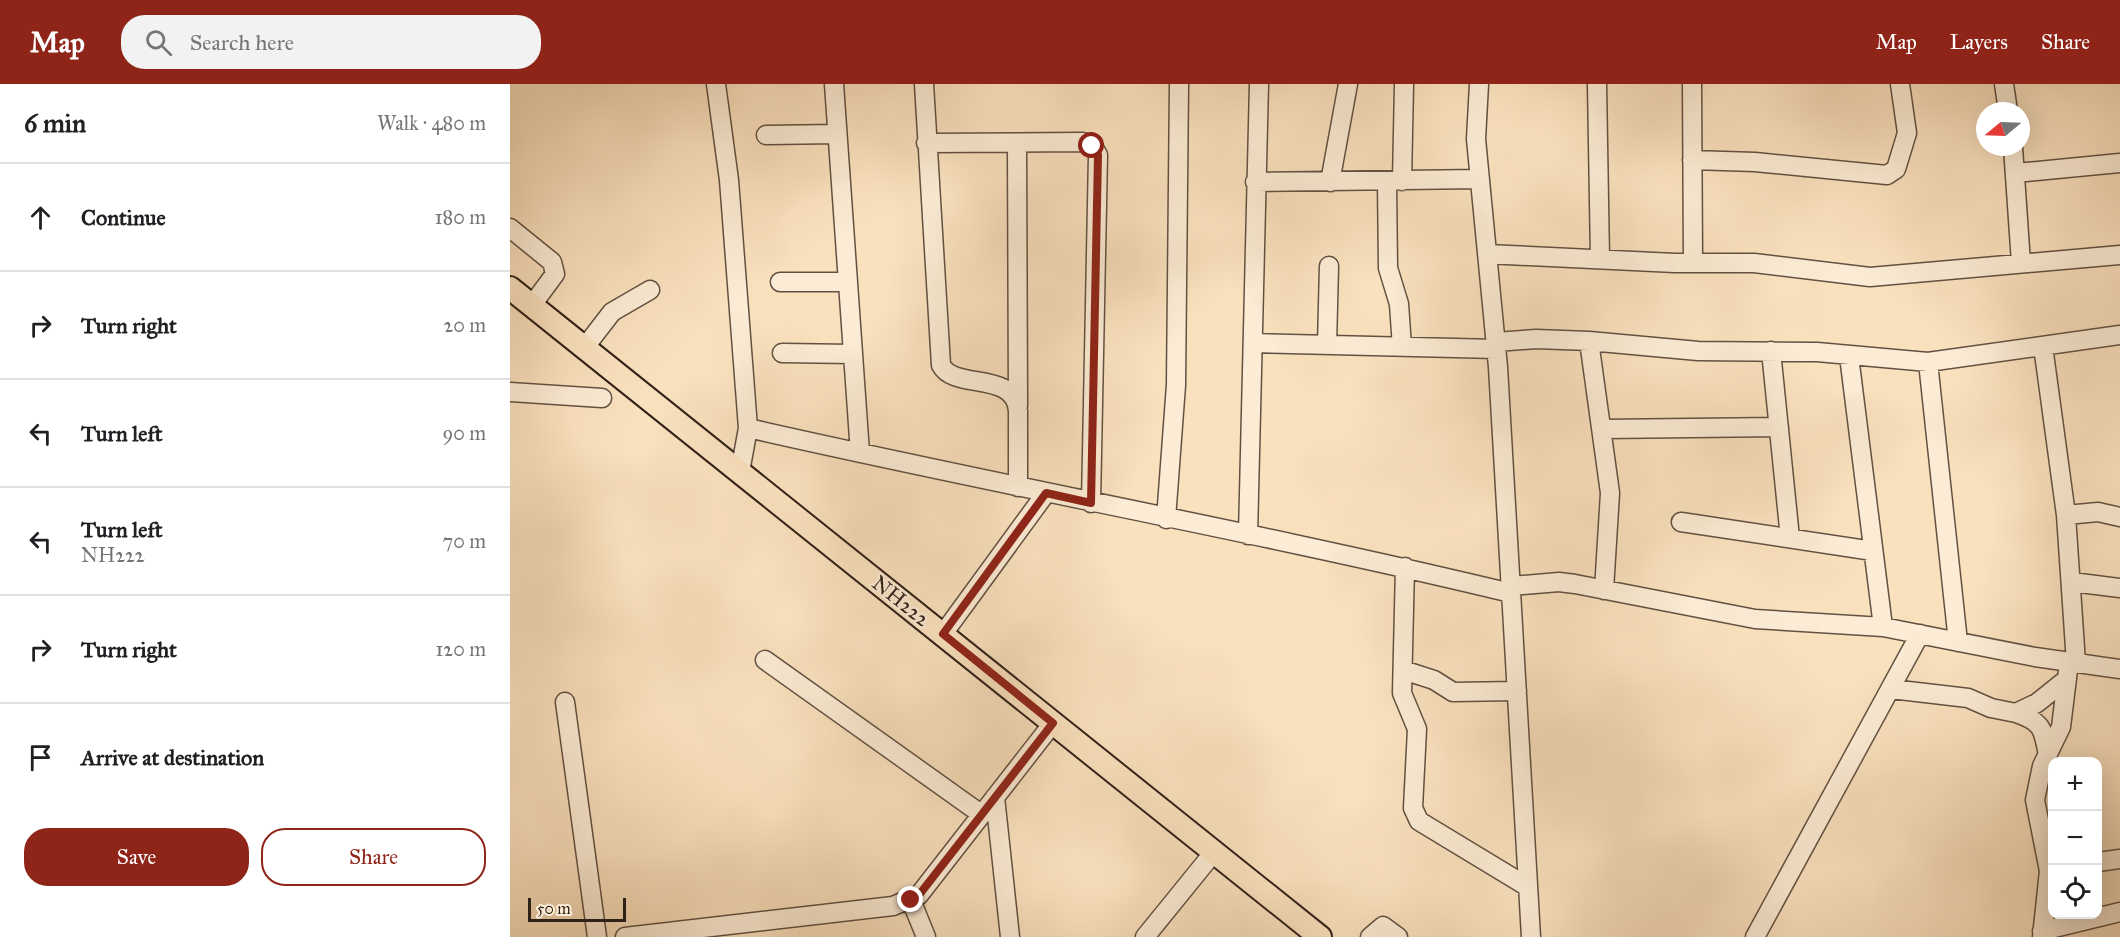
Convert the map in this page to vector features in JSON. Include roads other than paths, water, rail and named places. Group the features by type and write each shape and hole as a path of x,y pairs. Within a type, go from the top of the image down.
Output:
{"main road":[{"name":"NH222","path":"510,288 1320,937"}],"street":[{"path":"716,84 729,180 748,428 740,472"},
{"path":"834,84 860,453"},
{"path":"924,84 940,365 947,374 997,385 1011,395 1018,406"},
{"path":"1166,519 1176,385 1179,84"},
{"path":"1248,535 1259,84"},
{"path":"1330,182 1348,84"},
{"path":"1402,346 1399,304 1388,268 1404,84"},
{"path":"1479,84 1476,138 1496,345 1531,937"},
{"path":"1597,84 1600,259"},
{"path":"1692,84 1692,263"},
{"path":"1692,160 1755,162 1887,176 1896,169 1907,133 1900,84"},
{"path":"2004,84 2006,102"},
{"path":"766,135 837,134"},
{"path":"926,143 1083,142 1092,146 1098,155 1091,503"},
{"path":"1017,143 1017,487"},
{"path":"2014,156 2021,263"},
{"path":"2016,173 2120,163"},
{"path":"1255,182 1480,180"},
{"path":"510,228 552,262 556,268 555,274 532,305"},
{"path":"1487,254 1692,263 1754,262 1870,277 2120,255"},
{"path":"1327,345 1329,266"},
{"path":"780,282 848,282"},
{"path":"585,347 612,312 650,290"},
{"path":"1253,343 1496,345 1536,339 1589,341 1698,351 1771,351 1928,362 2120,335"},
{"path":"1589,341 1603,429 1610,524 1604,590"},
{"path":"2043,346 2066,515 2072,582 2071,668 2061,727 2040,773 2035,808 2048,865"},
{"path":"1771,351 1790,538"},
{"path":"782,353 853,354"},
{"path":"1849,356 1883,627"},
{"path":"1928,362 1958,642"},
{"path":"510,392 602,398"},
{"path":"1603,429 1779,427"},
{"path":"748,428 1166,519 1511,589 1559,582 1755,620 1883,627 2071,668 2120,669"},
{"path":"943,634 1046,493"},
{"path":"2066,515 2098,512 2120,517"},
{"path":"1681,522 1873,551"},
{"path":"1405,567 1402,693 1417,729 1413,808 1415,816 1419,821 1528,886"},
{"path":"2072,582 2120,588"},
{"path":"1755,937 1920,634"},
{"path":"765,660 981,814"},
{"path":"2016,713 2037,703 2071,668"},
{"path":"1403,670 1434,680 1453,692 1517,691"},
{"path":"1892,688 1961,697 2030,718 2042,728 2048,755"},
{"path":"565,702 597,937"},
{"path":"625,937 762,928 893,906 911,900 919,895 1053,723"},
{"path":"995,797 1010,937"},
{"path":"1145,937 1214,852"},
{"path":"2102,861 2120,859"},
{"path":"2048,893 2042,934 2120,912"},
{"path":"911,900 926,937"},
{"path":"1370,937 1383,926 1398,937"}]}
